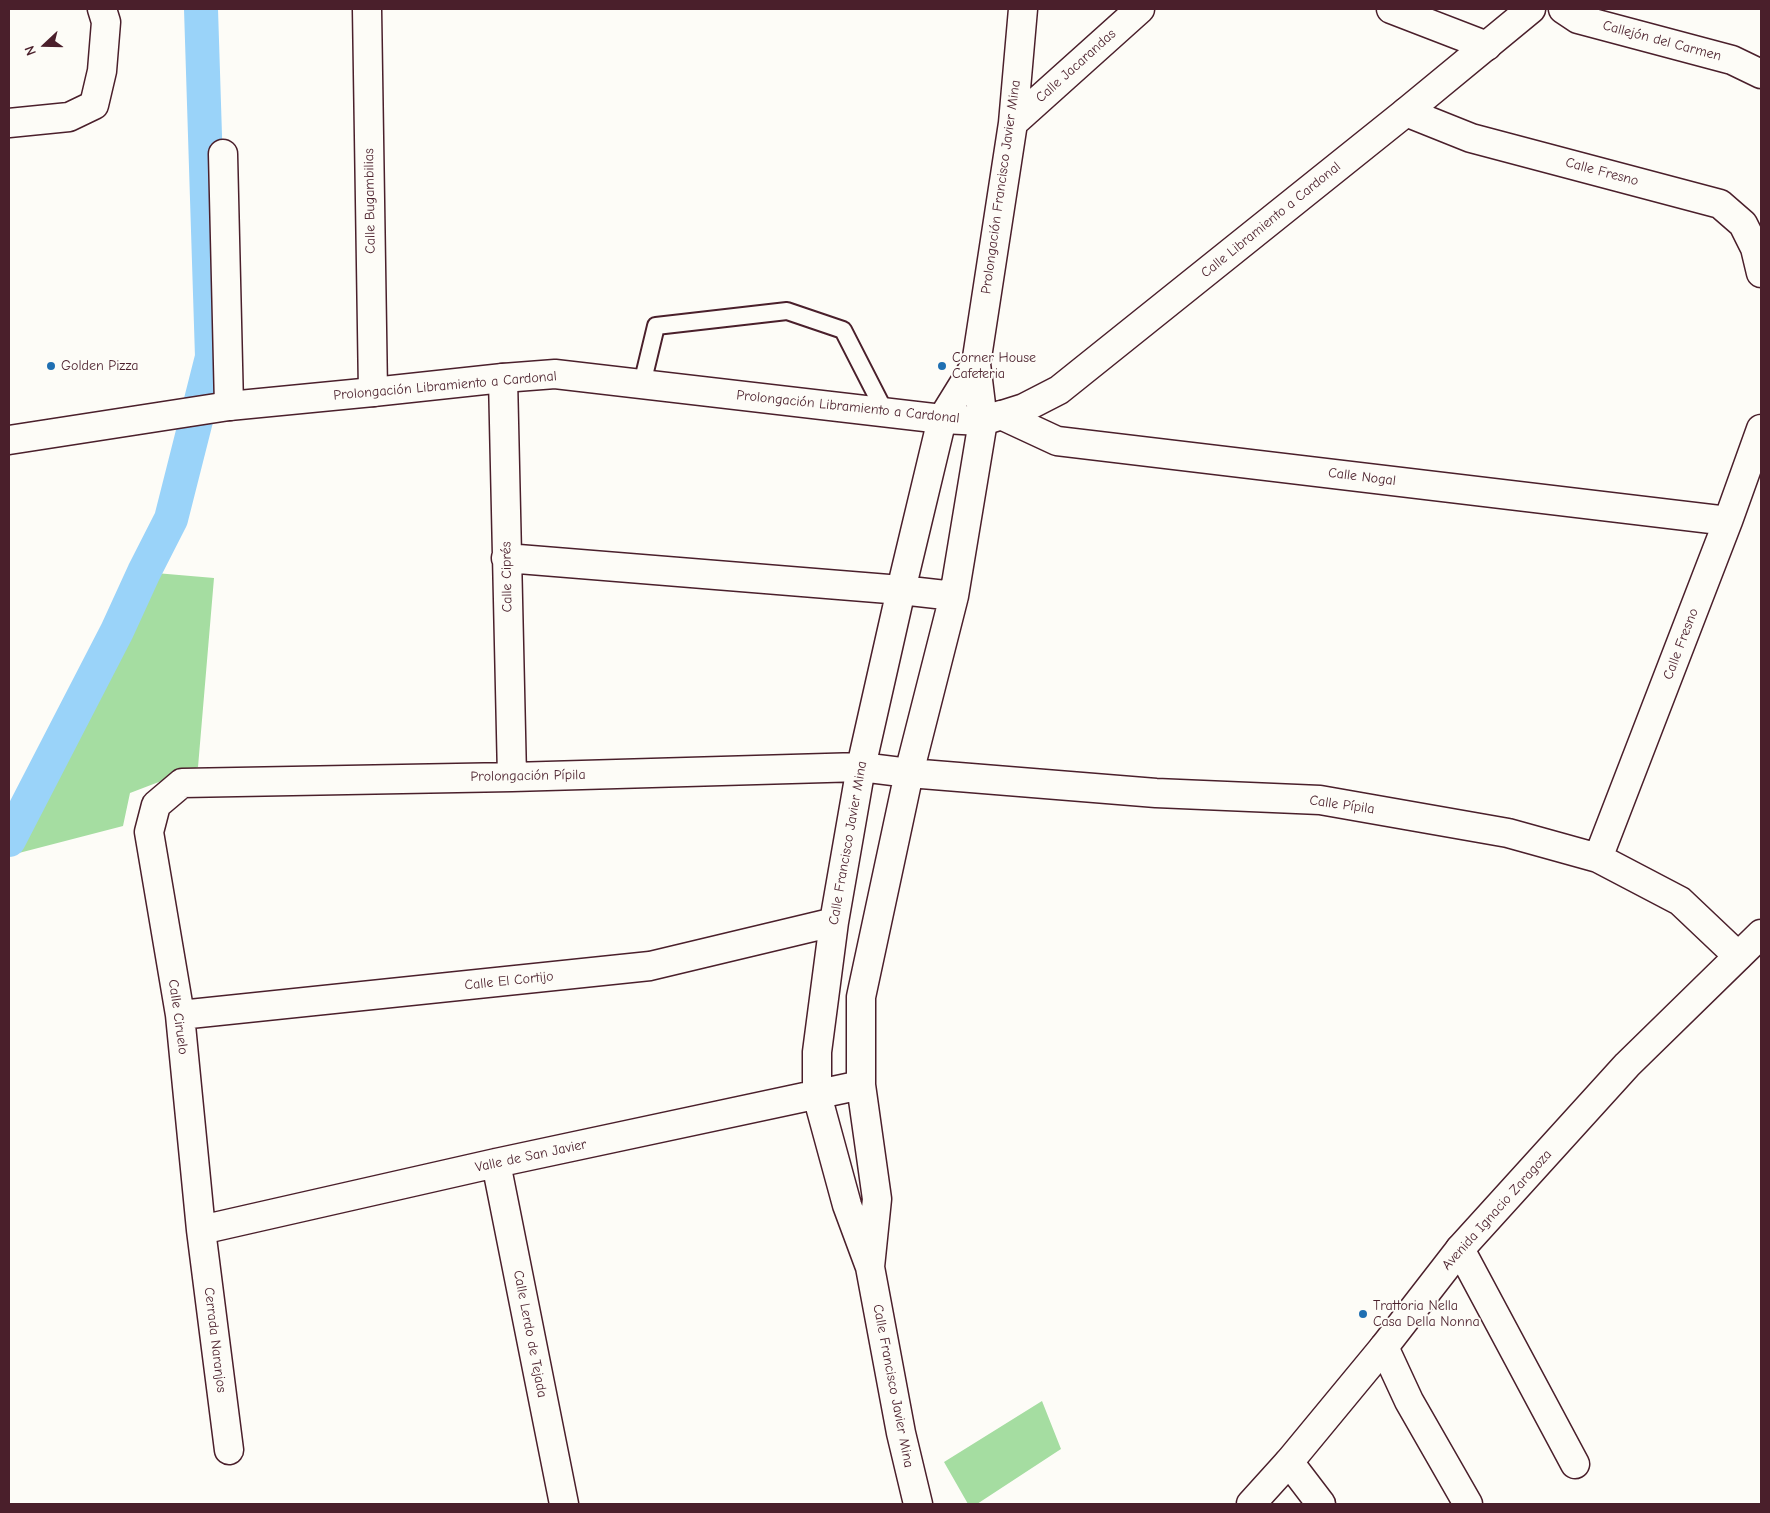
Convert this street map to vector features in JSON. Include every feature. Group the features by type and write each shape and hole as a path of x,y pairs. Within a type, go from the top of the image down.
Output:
{"street":[{"path":"9,124 69,117 94,105 102,71 104,52 106,22 102,9"},
{"name":"Calle Bugambilias","path":"367,9 373,392"},
{"name":"Prolongación Francisco Javier Mina","path":"942,419 976,364 1013,124 1023,9"},
{"name":"Calle Jacarandas","path":"1013,124 1140,9"},
{"path":"1391,9 1487,46"},
{"name":"Calle Libramiento a Cardonal","path":"992,418 1024,408 1059,390 1532,9"},
{"name":"Callejón del Carmen","path":"1563,9 1578,19 1732,60 1761,74"},
{"name":"Calle Fresno","path":"1406,112 1472,138 1720,204 1743,224 1755,248 1761,273"},
{"path":"217,407 223,154"},
{"name":"Prolongación Francisco Javier Mina","path":"976,364 992,418"},
{"name":"Prolongación Libramiento a Cardonal","path":"9,440 217,407 555,374 942,419 992,418"},
{"name":"Calle Ciprés","path":"503,378 512,777"},
{"name":"Calle Nogal","path":"992,418 1057,441 1728,521"},
{"name":"Calle Francisco Javier Mina","path":"870,1268 877,1200 861,1085 861,997 909,772 954,596 992,418"},
{"name":"Calle Francisco Javier Mina","path":"918,1504 901,1433 870,1268 847,1205 817,1095 817,1052 834,922 861,767 942,419"},
{"name":"Calle Fresno","path":"1598,858 1728,521 1761,429"},
{"path":"506,558 954,596"},
{"name":"Prolongación Pípila","path":"156,805 182,783 512,777 861,767 909,772"},
{"name":"Calle Pípila","path":"909,772 1156,793 1320,800 1508,833 1598,858 1680,901 1738,956"},
{"name":"Calle Ciruelo","path":"156,805 149,832 180,1015 201,1230"},
{"name":"Calle El Cortijo","path":"180,1015 650,966 834,922"},
{"name":"Avenida Ignacio Zaragoza","path":"1251,1504 1289,1462 1384,1347 1460,1249 1627,1065 1761,934"},
{"name":"Valle de San Javier","path":"201,1230 496,1163 861,1085"},
{"name":"Calle Lerdo de Tejada","path":"496,1163 564,1504"},
{"name":"Cerrada Naranjos","path":"201,1230 229,1450"},
{"path":"1460,1249 1575,1464"},
{"path":"1384,1347 1409,1401 1468,1504"},
{"path":"1289,1462 1321,1504"}],"lane":[{"path":"642,384 656,326 787,311 844,330 885,412"}],"green space":[{"path":"144,572 214,578 198,767 130,793 123,826 15,854"},
{"path":"1042,1401 1061,1449 977,1504 968,1504 944,1462"}],"waterway":[{"path":"9,840 117,631 171,519 212,357 201,9"}],"place":[{"name":"Golden Pizza","path":"51,366"},
{"name":"Corner House Cafeteria","path":"942,366"},
{"name":"Trattoria Nella Casa Della Nonna","path":"1363,1314"}]}
